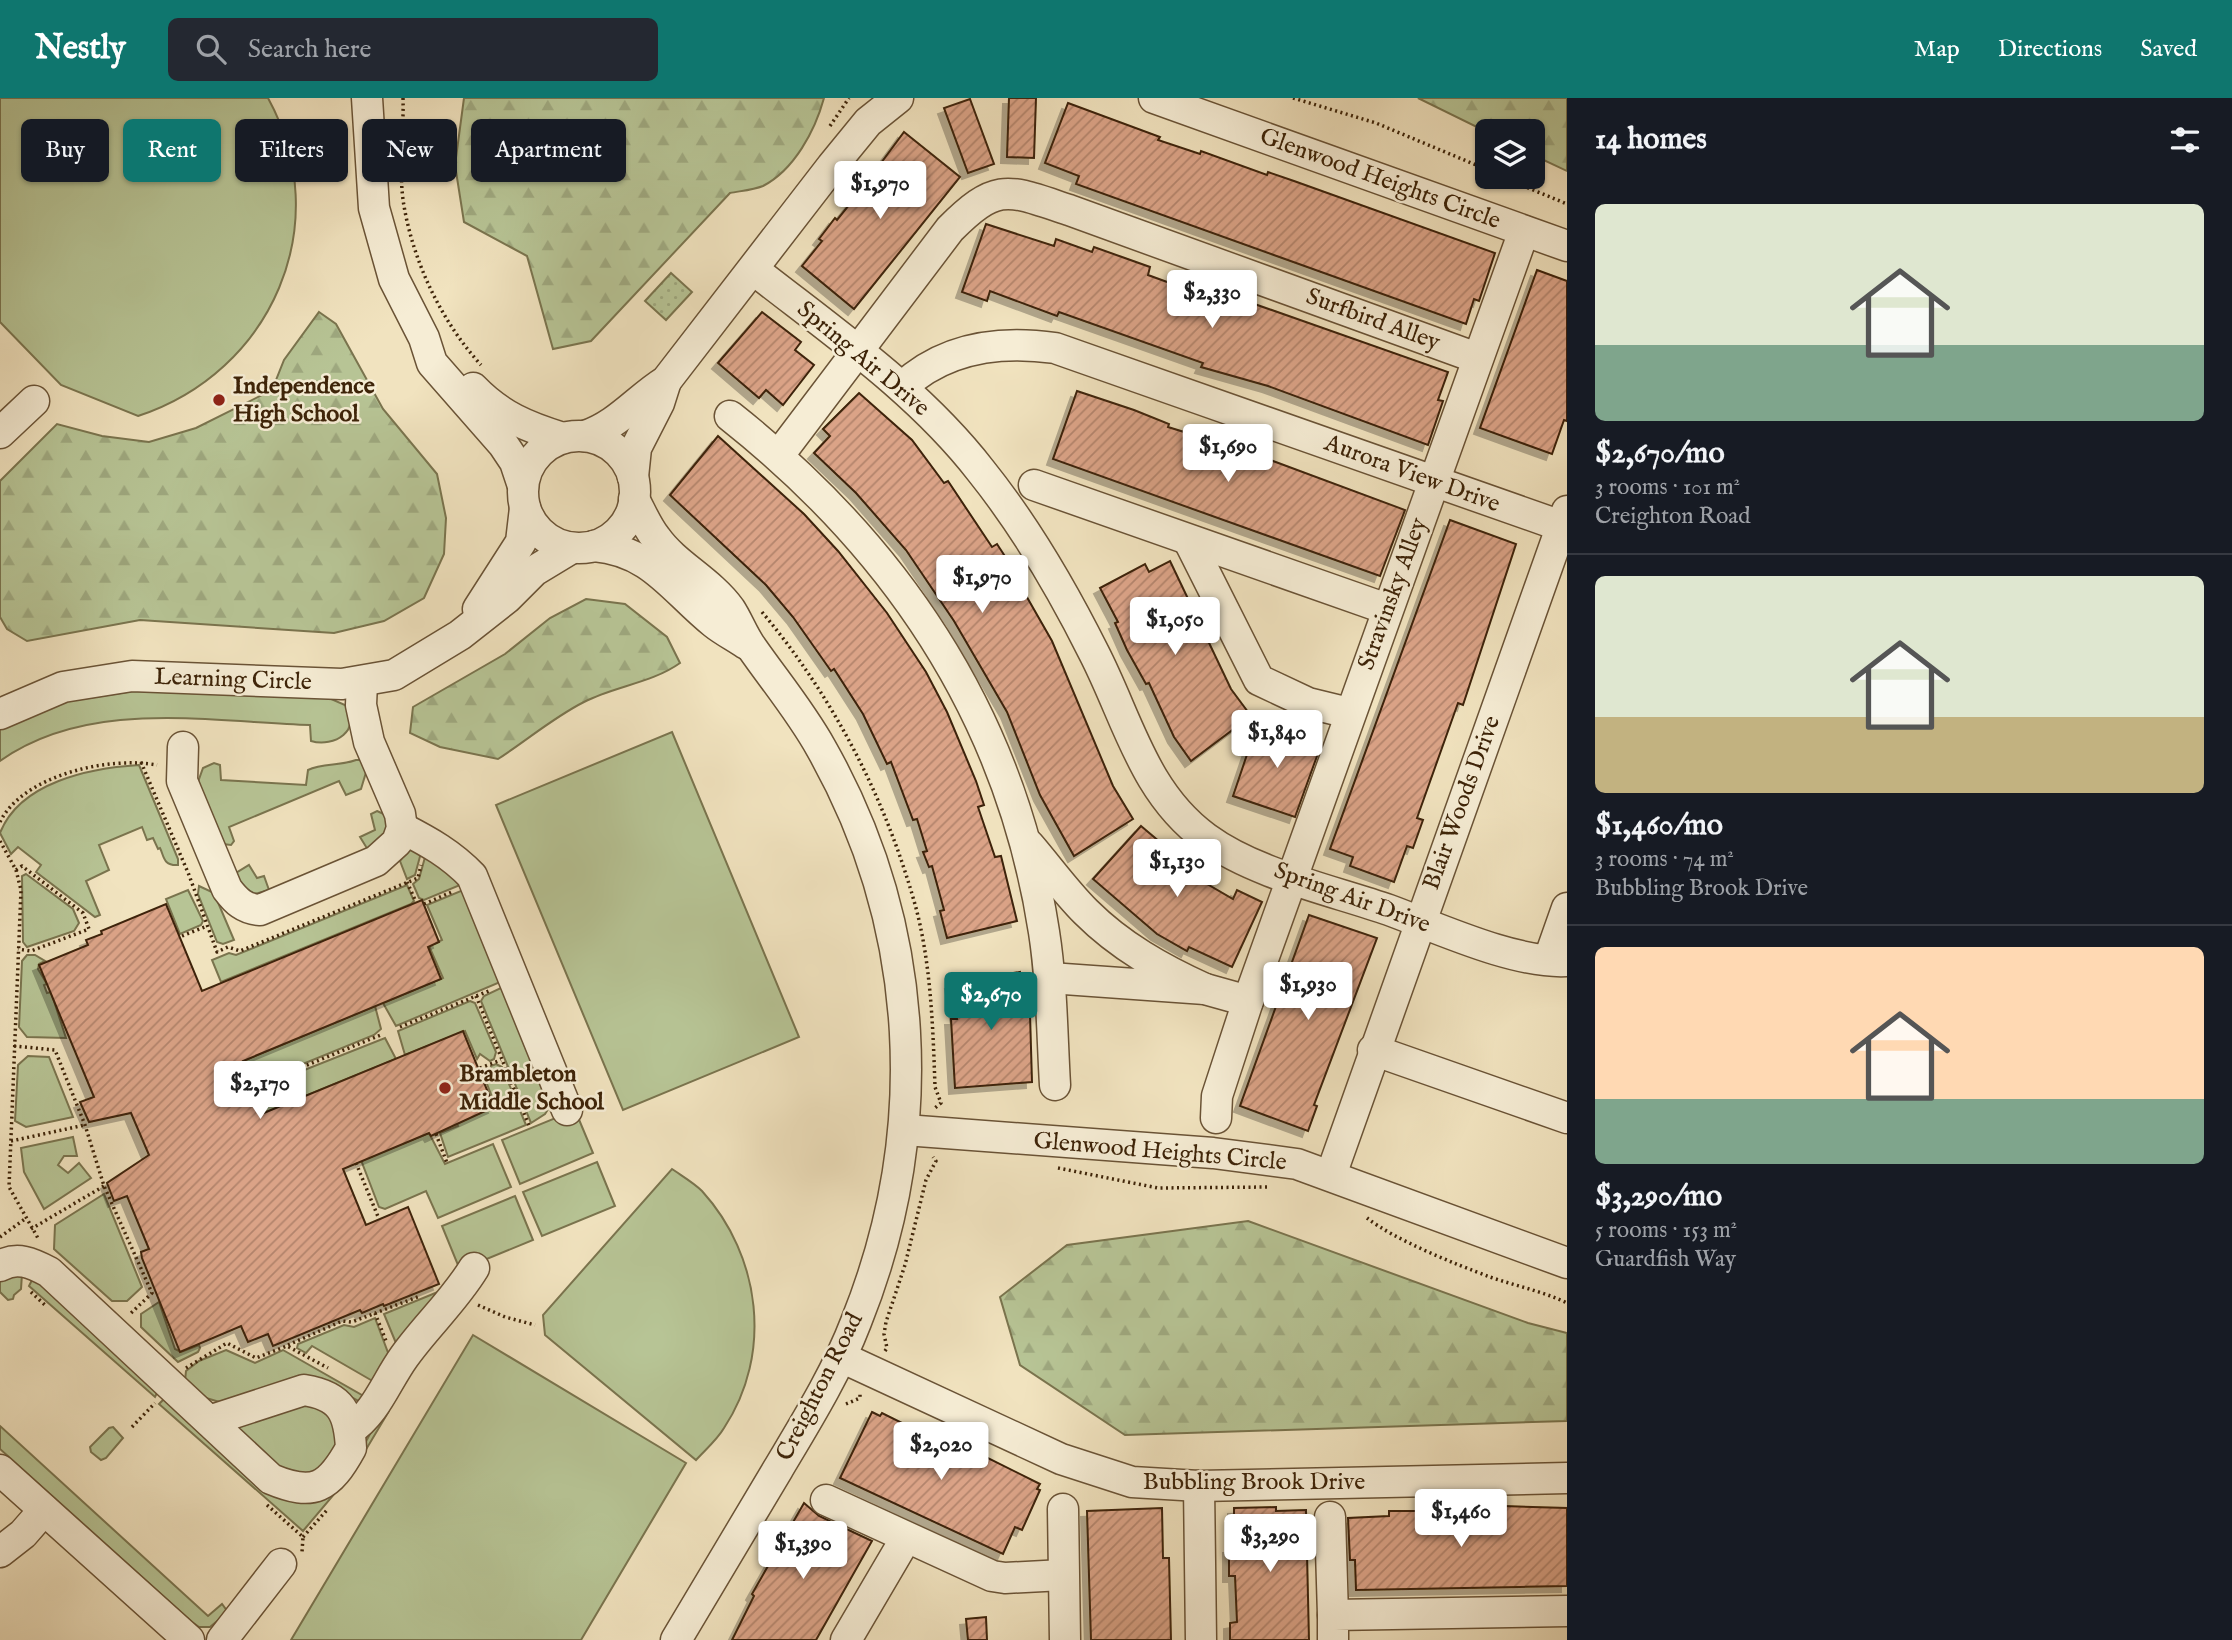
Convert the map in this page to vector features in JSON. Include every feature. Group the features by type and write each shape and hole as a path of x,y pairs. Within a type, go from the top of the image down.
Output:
{"street":[{"name":"Creighton Road","path":"367,98 370,161 379,229 394,278 424,338 432,363 503,444 514,462 524,497 543,535 556,544 618,548 640,559 664,576 714,623 750,646"},
{"path":"524,497 536,456 548,445 613,425 646,393 666,381 868,122 898,98"},
{"name":"Glenwood Heights Circle","path":"1154,98 1567,246"},
{"name":"Surfbird Alley","path":"779,454 950,229 974,205 992,194 1013,193 1477,358"},
{"name":"Stravinsky Alley","path":"1216,1118 1217,1096 1248,1001 1349,713 1524,231"},
{"name":"Spring Air Drive","path":"754,270 902,387 980,469 1023,528 1072,611 1096,657 1133,744 1161,794 1175,812 1207,839 1292,878 1516,953 1558,960"},
{"name":"Creighton Road","path":"424,338 445,354 490,406 519,424 615,449 656,540 729,608 750,646 788,695 844,790 868,847 887,906 905,1026 908,1073 919,1131 896,1192 879,1256 841,1357 676,1640"},
{"name":"Aurora View Drive","path":"902,387 919,371 958,352 1006,344 1055,348 1434,482 1565,522"},
{"path":"583,547 621,529 634,488 636,448 659,403 666,381"},
{"path":"0,433 34,401"},
{"path":"730,416 779,454 852,526 885,566 943,651 990,743 1024,839 1035,885 1050,978 1055,1086"},
{"path":"1034,485 1387,609"},
{"name":"Learning Circle","path":"460,635 521,542 524,497"},
{"name":"Blair Woods Drive","path":"1331,1175 1418,922 1565,522"},
{"path":"1189,541 1259,680 1308,703 1349,713"},
{"name":"Learning Circle","path":"0,714 63,687 132,676 362,682 394,675 460,635 507,598 534,571 583,547"},
{"path":"362,682 361,705 369,742 400,814 414,834 456,859 472,877 567,1110"},
{"path":"182,758 182,781 227,889 235,900 249,909 260,910 376,861 397,842 414,834"},
{"path":"1024,839 1071,895 1102,926 1168,972 1205,989 1248,1001"},
{"path":"1558,960 1567,908"},
{"path":"1050,978 1205,989"},
{"path":"1373,1050 1567,1118"},
{"name":"Glenwood Heights Circle","path":"919,1131 1257,1158 1297,1164 1567,1263"},
{"path":"0,1266 11,1260 32,1263 49,1272 271,1479 293,1488 314,1489 329,1479 351,1448 346,1416 337,1401 321,1393 304,1390 209,1420"},
{"path":"350,1430 364,1420 403,1358 466,1280"},
{"name":"Bubbling Brook Drive","path":"841,1357 1094,1472 1132,1482 1199,1486 1567,1478"},
{"path":"0,1470 189,1640"},
{"path":"1199,1486 1201,1640"},
{"path":"827,1500 992,1576 1005,1578 1063,1575"},
{"path":"1063,1509 1065,1640"},
{"path":"0,1552 23,1534 44,1510"},
{"path":"1330,1517 1333,1628 1567,1611"},
{"path":"846,1640 906,1538"},
{"path":"222,1640 291,1563"}],"path":[{"path":"403,98 403,204 416,253 440,308 458,337 485,368"},
{"path":"1293,98 1376,122 1475,164"},
{"path":"1531,189 1567,204"},
{"path":"758,607 788,643 828,703 859,759 889,825 916,909 929,983 935,1087 941,1103 935,1107 919,1131 936,1161"},
{"path":"0,822 24,796 56,777 88,766 182,758"},
{"path":"141,762 217,952 229,947 240,951 418,878 414,834"},
{"path":"0,841 16,870 21,890 9,1187 39,1241 26,1288 56,1315"},
{"path":"16,870 22,866 83,913 89,929 32,951 18,949"},
{"path":"407,882 416,902"},
{"path":"424,904 464,886"},
{"path":"182,936 207,926"},
{"path":"400,1027 514,980"},
{"path":"476,996 530,1128"},
{"path":"261,1084 383,1034"},
{"path":"14,1046 55,1050 85,1125 104,1186 152,1293 125,1320"},
{"path":"481,1068 502,1060"},
{"path":"11,1141 85,1125"},
{"path":"436,1134 447,1163"},
{"path":"840,1412 852,1399 860,1398 861,1390 887,1348 884,1334 886,1322 905,1265 926,1180 936,1161 948,1158"},
{"path":"356,1163 379,1219"},
{"path":"1050,1167 1158,1188 1274,1187"},
{"path":"31,1229 104,1186"},
{"path":"1360,1212 1379,1227 1490,1277 1545,1293 1567,1303"},
{"path":"0,1237 25,1219"},
{"path":"466,1280 482,1308 535,1325"},
{"path":"182,1372 227,1343 256,1358 342,1321 352,1322 426,1293"},
{"path":"287,1346 331,1370"},
{"path":"144,1395 164,1413"},
{"path":"263,1502 303,1537"},
{"path":"291,1563 303,1537 330,1507"}],"green space":[{"path":"0,98 268,98 277,119 235,119 235,182 294,182 296,195 293,242 279,288 256,329 225,365 185,395 138,416 61,385 0,322"},
{"path":"464,98 824,98 809,136 794,160 784,170 763,186 730,193 591,341 553,349 527,256 464,222 457,178 457,150"},
{"path":"1418,98 1567,98 1567,171 1545,161 1545,119 1475,119 1475,126"},
{"path":"671,273 692,292 666,320 645,301"},
{"path":"319,312 336,324 383,409 437,474 446,518 444,554 424,598 384,621 334,633 140,620 27,641 7,629 0,617 0,481 57,424 102,436 149,442 196,428 272,390 284,360"},
{"path":"586,599 625,604 667,637 680,663 658,675 584,702 498,759 440,747 410,733 413,707 505,654 550,618"},
{"path":"134,691 329,698 345,705 351,722 348,729 337,739 320,742 311,741 310,725 191,718 111,721 72,728 35,741 0,761 0,728 62,702"},
{"path":"672,732 799,1037 623,1110 496,805"},
{"path":"363,760 367,769 361,789 346,795 339,781 229,827 234,841 231,845 223,844 198,782 203,768 214,763 220,765 221,780 306,785 308,770"},
{"path":"139,765 178,859 178,865 167,862 153,838 147,840 142,827 99,845 109,870 86,881 100,915 95,917 36,872 41,865 18,847 11,854 0,833 23,801 40,790 79,774"},
{"path":"377,811 386,815 389,829 368,850 360,837 375,830 371,814"},
{"path":"409,848 422,849 415,875 407,879 400,861"},
{"path":"427,850 465,883 424,900 419,898 413,884 419,879"},
{"path":"249,865 257,878 264,876 269,890 255,894 242,886 236,873"},
{"path":"26,874 73,909 79,923 74,931 27,947 23,942 22,876"},
{"path":"407,885 414,901 411,904 221,982 212,960 229,953 236,955"},
{"path":"199,886 214,893 234,940 223,944 217,942 198,894"},
{"path":"468,888 505,980 396,1026 383,1003 443,978 429,946 442,940 427,905"},
{"path":"188,890 203,921 201,925 180,934 166,899"},
{"path":"27,955 35,955 45,961 39,964 38,969 47,984 44,985 47,993 51,992 66,1038 27,1037 19,1027 22,961"},
{"path":"507,985 552,1103 545,1114 531,1123 481,1001 484,996"},
{"path":"470,1001 475,1003 496,1052 494,1059 490,1061 480,1054 477,1059 465,1031 405,1055 398,1031"},
{"path":"375,1006 381,1029 374,1035 271,1077 257,1066 249,1075 243,1061"},
{"path":"385,1038 396,1059 266,1112 259,1099 271,1101 274,1082"},
{"path":"28,1056 49,1057 73,1117 26,1127 15,1121 18,1065"},
{"path":"496,1064 502,1067 526,1125 448,1157 440,1133 458,1126 456,1122 495,1105 484,1076 490,1078 491,1066"},
{"path":"575,1110 593,1153 520,1184 502,1140"},
{"path":"429,1133 445,1164 493,1144 511,1187 438,1218 426,1191 385,1209 379,1207 361,1160"},
{"path":"73,1137 77,1156 64,1156 58,1165 68,1173 79,1163 91,1178 44,1209 24,1172 21,1148"},
{"path":"597,1162 615,1206 542,1236 523,1192"},
{"path":"672,1169 702,1191 722,1217 737,1245 748,1275 754,1306 750,1369 740,1399 721,1432 696,1460 545,1335 543,1315"},
{"path":"104,1194 142,1287 127,1301 112,1301 54,1249 55,1225"},
{"path":"515,1196 533,1240 460,1270 442,1226"},
{"path":"1248,1221 1528,1323 1567,1333 1567,1421 1125,1435 1020,1365 1000,1297 1067,1245"},
{"path":"22,1274 21,1289 13,1299 8,1300 0,1292 0,1278"},
{"path":"33,1278 159,1389 155,1397 29,1286"},
{"path":"450,1287 398,1348 384,1314"},
{"path":"159,1302 175,1349 181,1352 199,1345 198,1352 178,1362 141,1327 141,1314"},
{"path":"375,1318 390,1358 376,1383 312,1346 306,1353 297,1348 298,1344 344,1325 354,1327"},
{"path":"473,1335 686,1463 581,1640 291,1640"},
{"path":"226,1350 255,1363 283,1350 367,1398 362,1403 329,1385 223,1403 206,1398 185,1381 186,1371 199,1361"},
{"path":"167,1396 263,1486 354,1464 386,1404 389,1411 352,1473 303,1531 159,1404"},
{"path":"296,1402 328,1410 340,1437 327,1468 292,1479 228,1425"},
{"path":"0,1426 208,1616 222,1604 228,1612 210,1627 199,1627 192,1622 0,1449"},
{"path":"113,1427 123,1438 106,1458 101,1460 91,1452 90,1447"}],"building":[{"path":"1009,98 1036,98 1034,158 1007,157"},
{"path":"970,99 994,164 968,173 944,108"},
{"path":"1068,103 1160,137 1158,140 1200,154 1201,151 1267,175 1268,172 1495,253 1479,301 1474,299 1466,324 1076,184 1079,176 1045,163"},
{"path":"904,132 960,177 854,309 802,266 822,241 819,239 858,194"},
{"path":"986,224 1054,246 1056,239 1092,252 1094,247 1150,267 1148,275 1189,290 1192,282 1448,372 1438,400 1443,401 1428,445 1268,386 1201,367 1203,363 1059,312 1057,316 990,291 987,301 962,292"},
{"path":"1537,270 1567,281 1567,421 1564,420 1552,454 1480,428"},
{"path":"762,312 801,342 795,350 814,365 783,405 766,390 759,398 718,363"},
{"path":"1077,391 1134,410 1169,424 1168,427 1246,451 1405,510 1380,576 1053,459"},
{"path":"859,393 912,440 944,483 948,481 992,547 997,544 1014,570 1012,571 1052,641 1113,786 1133,819 1074,856 1040,795 1007,712 954,621 906,550 856,493 814,453 830,436 823,429"},
{"path":"718,436 804,514 838,551 887,613 926,672 947,712 976,781 984,805 978,807 995,857 1001,856 1017,921 947,938 940,911 944,910 932,866 929,867 923,852 927,851 917,819 913,820 891,762 887,764 863,714 834,669 831,671 793,617 766,585 670,495"},
{"path":"1450,520 1516,544 1463,705 1458,703 1417,818 1423,820 1413,848 1407,846 1394,882 1350,866 1353,857 1330,849"},
{"path":"1170,561 1231,689 1251,716 1191,761 1174,737 1149,683 1146,684 1127,650 1115,623 1118,622 1100,588 1145,564 1149,572"},
{"path":"1258,722 1321,745 1295,817 1233,796"},
{"path":"1141,826 1193,870 1190,874 1233,899 1237,890 1262,902 1232,967 1189,947 1187,951 1157,934 1093,879"},
{"name":"Brambleton Middle School","path":"422,900 439,942 428,947 441,979 243,1061 264,1113 463,1031 494,1107 431,1136 429,1133 343,1169 366,1225 408,1207 439,1284 384,1306 383,1304 362,1313 360,1310 273,1346 268,1334 248,1342 241,1326 180,1352 142,1258 141,1252 149,1249 127,1196 114,1201 107,1183 149,1155 131,1113 89,1122 80,1102 94,1097 39,965 88,945 86,940 102,934 101,931 166,904 202,991"},
{"path":"1309,915 1377,938 1314,1105 1317,1106 1308,1131 1240,1106"},
{"path":"1020,972 1027,1014 1030,1014 1032,1082 955,1088 951,1019 957,1019 951,983"},
{"path":"872,1412 880,1416 882,1413 910,1427 912,1424 937,1435 934,1441 978,1463 982,1455 1040,1484 1037,1489 1040,1490 1022,1530 1015,1527 1003,1554 840,1478"},
{"path":"804,1503 819,1516 872,1541 816,1640 732,1640 754,1596 752,1594"},
{"path":"1504,1506 1567,1508 1567,1586 1356,1590 1355,1560 1350,1560 1348,1518 1389,1516 1389,1511 1504,1511"},
{"path":"1276,1507 1276,1511 1306,1510 1309,1640 1230,1640 1230,1623 1237,1622 1235,1576 1229,1576 1229,1547 1233,1547 1231,1517 1234,1517 1234,1508"},
{"path":"1162,1508 1163,1558 1169,1558 1171,1640 1091,1640 1087,1511"},
{"path":"986,1617 987,1640 968,1640 966,1619"}],"place":[{"name":"Independence High School","path":"219,400"},
{"name":"Brambleton Middle School","path":"445,1088"}]}
